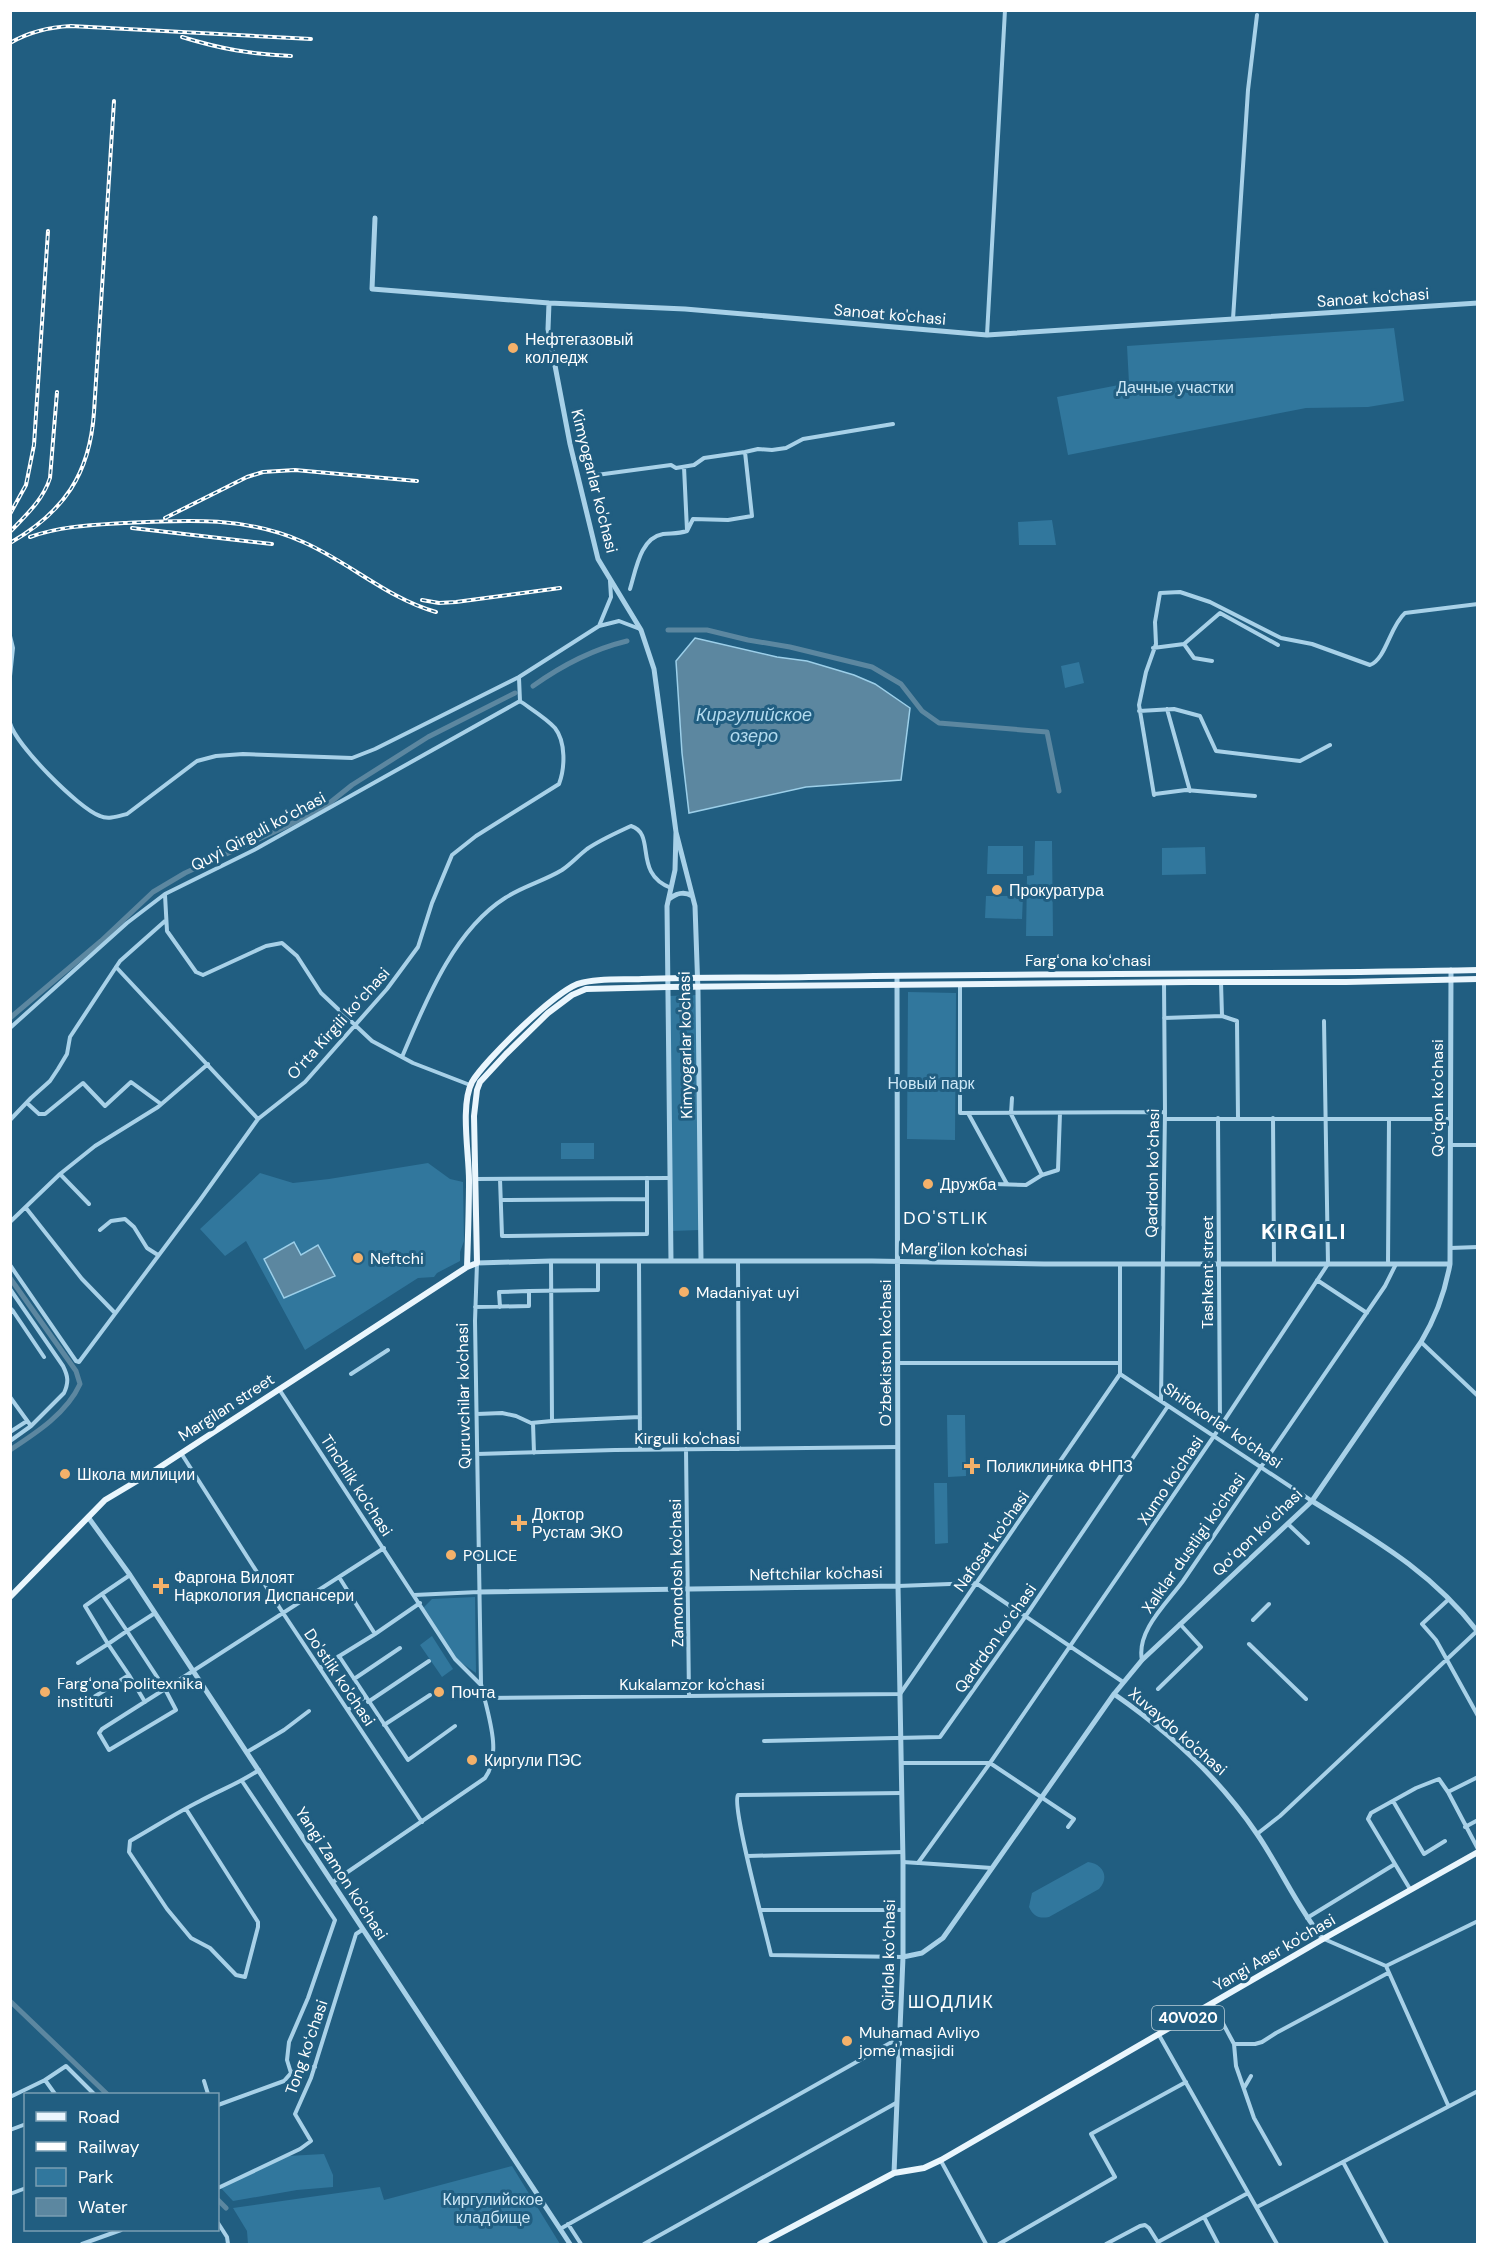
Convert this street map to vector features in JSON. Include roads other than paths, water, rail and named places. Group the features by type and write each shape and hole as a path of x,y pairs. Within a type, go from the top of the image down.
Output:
{"main road":[{"name":"Fargʻona koʻchasi","path":"698,979 1054,973 1309,973 1478,970"},
{"path":"467,1267 469,1179 467,1116 474,1079 545,1006 572,986 601,980 698,979"},
{"name":"Fargʻona koʻchasi","path":"698,987 1478,980"},
{"name":"Quruvchilar ko'chasi","path":"477,1263 474,1113 480,1083 548,1013 578,992 595,988 698,987"},
{"name":"Margilan street","path":"10,1597 105,1500 467,1267 477,1263"},
{"name":"Yangi Aasr ko'chasi","path":"894,2173 924,2168 941,2160 1478,1851"},
{"name":"40V020","path":"760,2244 894,2173"}],"street":[{"path":"987,336 1005,10"},
{"path":"1233,319 1248,90 1257,15"},
{"name":"Sanoat ko'chasi","path":"375,218 372,289 549,303 685,309 987,336 1478,303"},
{"name":"Kimyogarlar ko'chasi","path":"549,303 548,329 570,444 598,559 641,630 654,669 676,832 695,906 701,1261"},
{"path":"589,476 671,465 676,468 684,467 694,465 705,458 758,449 786,448 798,440 893,424"},
{"path":"630,589 644,545 661,534 678,534 687,531 693,519 728,520 752,516 745,453"},
{"path":"684,467 687,531"},
{"path":"599,626 611,597 610,579"},
{"path":"1254,796 1190,791 1154,795 1139,711 1146,672 1156,644 1155,622 1160,593 1180,592 1210,602 1281,638 1312,644 1370,665 1388,642 1396,621 1406,613 1478,604"},
{"path":"1153,648 1184,644 1220,614 1278,645"},
{"path":"10,723 22,744 74,799 102,818 115,817 127,814 197,761 216,756 243,754 351,758 375,749 519,677 599,626 619,621 641,630"},
{"path":"10,636 13,648 10,676"},
{"path":"1184,644 1194,658 1212,661"},
{"path":"519,677 520,701"},
{"name":"Quyi Qirguli koʻchasi","path":"10,1028 127,923 165,894 254,850 520,701"},
{"name":"Oʻrta Kirgili koʻchasi","path":"10,1265 77,1362 258,1119 305,1082 387,989 418,947 432,903 452,855 476,836 559,784 564,759 561,742 555,728 520,701"},
{"path":"1167,709 1190,791"},
{"path":"1139,711 1174,709 1200,716 1216,751 1300,760 1330,745"},
{"path":"402,1057 437,977 481,917 505,897 561,870 589,848 631,826 639,830 643,837 651,874 660,884 671,888"},
{"name":"Kimyogarlar ko'chasi","path":"671,1261 668,900 675,870 676,832"},
{"path":"668,900 679,893 692,896"},
{"path":"165,894 167,931 196,972 202,975 267,946 282,944 297,956 321,993 372,1041 402,1057 471,1086"},
{"path":"10,1120 50,1081 58,1070 67,1054 70,1037 116,967 144,937 165,920"},
{"path":"116,967 258,1119"},
{"name":"Qoʻqon koʻchasi","path":"903,1957 922,1953 942,1938 1114,1694 1142,1660 1312,1501 1433,1321 1443,1294 1450,1264 1451,970"},
{"name":"O'zbekiston ko'chasi","path":"897,976 898,1586"},
{"name":"Qadrdon koʻchasi","path":"1161,1401 1165,1119 1164,982"},
{"path":"1221,982 1222,1016"},
{"path":"960,985 960,1113 1165,1112"},
{"path":"1164,1018 1222,1016 1237,1021 1238,1118"},
{"path":"1324,1021 1328,1264"},
{"path":"10,1222 60,1174 96,1146 161,1104 208,1064"},
{"path":"27,1103 39,1114 45,1114 83,1083 105,1106 132,1082 161,1104"},
{"path":"1011,1098 1011,1114 1042,1175"},
{"path":"968,1113 1008,1185"},
{"path":"962,1183 1026,1185 1042,1175 1058,1170 1060,1113"},
{"name":"Tashkent street","path":"1218,1118 1220,1426"},
{"path":"1273,1118 1274,1264"},
{"path":"1165,1119 1450,1119"},
{"path":"1388,1264 1389,1119"},
{"path":"1450,1145 1478,1145"},
{"path":"60,1174 89,1204"},
{"path":"500,1179 502,1236 647,1234 647,1178"},
{"path":"476,1179 670,1178"},
{"path":"501,1200 647,1199"},
{"path":"26,1208 81,1279 114,1312"},
{"path":"100,1230 111,1221 125,1219 135,1227 147,1248 158,1255"},
{"path":"1450,1248 1478,1247"},
{"path":"551,1261 552,1421"},
{"path":"500,1306 499,1292 598,1290 598,1261"},
{"path":"639,1261 640,1450"},
{"path":"738,1261 739,1449"},
{"name":"Marg'ilon ko'chasi","path":"477,1263 898,1261 1450,1264"},
{"name":"Quruvchilar ko'chasi","path":"333,1882 485,1778 489,1772 493,1748 481,1684 478,1592 475,1307 477,1263"},
{"path":"1120,1264 1120,1374"},
{"name":"Xumo ko'chasi","path":"918,1863 1070,1647 1328,1264"},
{"name":"Xalklar dustligi ko'chasi","path":"1142,1660 1140,1647 1146,1633 1367,1313 1396,1264"},
{"path":"1317,1280 1367,1313"},
{"path":"10,1289 68,1376 64,1392 31,1426 10,1441"},
{"path":"475,1307 529,1306 529,1292"},
{"path":"11,1311 44,1357"},
{"path":"1421,1342 1478,1396"},
{"path":"351,1374 388,1350"},
{"path":"898,1363 1120,1363"},
{"name":"Shifokorlar ko'chasi","path":"1120,1374 1312,1501 1400,1556 1450,1599 1477,1632"},
{"name":"Nafosat ko'chasi","path":"900,1694 1120,1374"},
{"name":"Tinchlik ko'chasi","path":"279,1389 455,1659 481,1684"},
{"path":"10,1397 31,1426"},
{"name":"Qadrdon koʻchasi","path":"764,1741 940,1737 1025,1617 1168,1406"},
{"path":"477,1414 502,1413 532,1423 640,1417"},
{"path":"10,1432 27,1421"},
{"path":"532,1423 534,1453"},
{"name":"Kirguli ko'chasi","path":"477,1455 686,1449 898,1447"},
{"name":"Zamondosh ko'chasi","path":"686,1449 689,1696"},
{"name":"Do'stlik ko'chasi","path":"181,1453 283,1613 422,1822"},
{"name":"Yangi Zamon ko'chasi","path":"88,1517 130,1575 570,2244"},
{"path":"1287,1523 1308,1543"},
{"path":"102,1593 165,1689 176,1710 109,1750 99,1732 165,1689 193,1672 384,1548"},
{"path":"130,1575 85,1606 145,1702"},
{"path":"339,1577 375,1634"},
{"path":"976,1583 1123,1682"},
{"name":"Neftchilar ko'chasi","path":"478,1592 976,1583"},
{"name":"Qirlola koʻchasi","path":"894,2173 903,1957 898,1586"},
{"path":"414,1595 478,1592"},
{"path":"1450,1599 1422,1624 1436,1640 1478,1716"},
{"path":"320,1668 420,1603"},
{"path":"1253,1620 1269,1605"},
{"path":"78,1663 154,1613"},
{"path":"1158,1689 1201,1647 1180,1624"},
{"path":"1257,1834 1280,1816 1477,1632"},
{"path":"1249,1644 1306,1699"},
{"path":"354,1679 400,1648"},
{"path":"339,1656 408,1760 455,1726"},
{"path":"348,1710 429,1661"},
{"path":"94,1697 129,1676"},
{"name":"Kukalamzor ko'chasi","path":"484,1698 900,1694"},
{"name":"Xuvaydo ko'chasi","path":"1114,1694 1138,1711 1196,1761 1226,1792 1257,1834 1306,1918 1323,1939"},
{"path":"384,1725 430,1695"},
{"path":"247,1752 309,1712"},
{"path":"902,1762 990,1763 1074,1819 1068,1827"},
{"path":"186,1809 258,1922 245,1977 236,1976 210,1948 191,1938 166,1909 129,1852 130,1841 186,1809 242,1781 259,1770"},
{"path":"1448,1792 1478,1777"},
{"path":"1411,1890 1368,1820 1371,1813 1416,1788 1439,1779 1478,1851"},
{"path":"242,1781 335,1920 309,1998 289,2042 287,2060 291,2073"},
{"path":"902,1793 738,1795 736,1800 740,1827 771,1955 903,1957"},
{"path":"1393,1801 1424,1854 1445,1841"},
{"path":"1465,1827 1478,1820"},
{"path":"748,1856 903,1852"},
{"path":"903,1862 993,1868"},
{"path":"1306,1918 1395,1864"},
{"path":"761,1910 903,1910"},
{"path":"1386,1966 1478,1921"},
{"name":"Tong koʻchasi","path":"219,2188 300,2149 311,2141 295,2114 315,2067 356,1934 362,1930"},
{"path":"1323,1939 1386,1966 1448,2105"},
{"path":"1234,2044 1262,2042 1388,1972"},
{"path":"1212,2004 1234,2044 1236,2066 1254,2118 1280,2164"},
{"path":"1159,2035 1277,2244"},
{"path":"560,2229 899,2038"},
{"path":"10,2097 45,2080 66,2066 93,2093"},
{"path":"219,2105 284,2081 298,2069 315,2067"},
{"path":"1244,2089 1251,2076"},
{"path":"45,2080 54,2093"},
{"path":"204,2081 208,2093"},
{"path":"999,2244 1115,2177 1091,2134 1186,2082"},
{"path":"1257,2207 1478,2091"},
{"path":"644,2244 896,2103"},
{"path":"941,2160 986,2244"},
{"path":"1343,2162 1387,2244"},
{"path":"1106,2244 1145,2225 1158,2243 1248,2193"},
{"path":"1204,2217 1218,2244"},
{"path":"568,2224 581,2244"},
{"path":"219,2225 227,2237 228,2244"},
{"path":"82,2244 115,2231"}],"water":[{"name":"Киргулийское озеро","path":"695,638 777,657 807,661 854,675 875,684 910,708 901,780 806,787 689,813 682,753 676,661"},
{"path":"294,1242 301,1255 318,1245 335,1276 284,1298 264,1259"}],"waterway":[{"path":"668,630 707,630 872,667 901,684 922,711 939,723 1047,732 1059,791"},
{"path":"533,686 578,659 627,641"},
{"path":"10,1018 101,941 153,892 185,873 327,805 352,785 428,737 515,693"},
{"path":"10,1278 76,1371 80,1384 59,1413 10,1450"},
{"path":"10,2001 106,2093"},
{"path":"219,2201 226,2208"}],"railway":[{"path":"10,43 40,31 71,26 311,39"},
{"path":"182,37 236,50 291,56"},
{"path":"10,543 29,531 59,504 80,473 87,454 94,412 114,101"},
{"path":"10,514 26,485 34,445 48,231"},
{"path":"10,532 38,500 50,478 57,392"},
{"path":"165,518 247,477 263,472 295,470 417,481"},
{"path":"30,537 53,530 100,524 147,522 215,522 260,528 320,550 401,598 436,612"},
{"path":"132,528 272,544"},
{"path":"422,600 439,603 456,602 560,588"}],"place":[{"name":"Нефтегазовый колледж","path":"513,348"},
{"name":"Прокуратура","path":"997,890"},
{"name":"Дружба","path":"928,1184"},
{"name":"Neftchi","path":"358,1258"},
{"name":"Madaniyat uyi","path":"684,1292"},
{"name":"Поликлиника ФНПЗ","path":"972,1466"},
{"name":"Школа милиции","path":"65,1474"},
{"name":"Доктор Рустам ЭКО","path":"519,1523"},
{"name":"POLICE","path":"451,1555"},
{"name":"Фаргона Вилоят Наркология Диспансери","path":"161,1586"},
{"name":"Fargʻona politexnika instituti","path":"45,1692"},
{"name":"Почта","path":"439,1692"},
{"name":"Киргули ПЭС","path":"472,1760"},
{"name":"Muhamad Avliyo jome' masjidi","path":"847,2041"}],"district":[{"name":"DO'STLIK","path":"946,1218"},
{"name":"KIRGILI","path":"1304,1231"},
{"name":"ШОДЛИК","path":"951,2002"}],"park label":[{"name":"Дачные участки","path":"1175,387"},
{"name":"Новый парк","path":"931,1083"},
{"name":"Киргулийское кладбище","path":"493,2208"}]}
